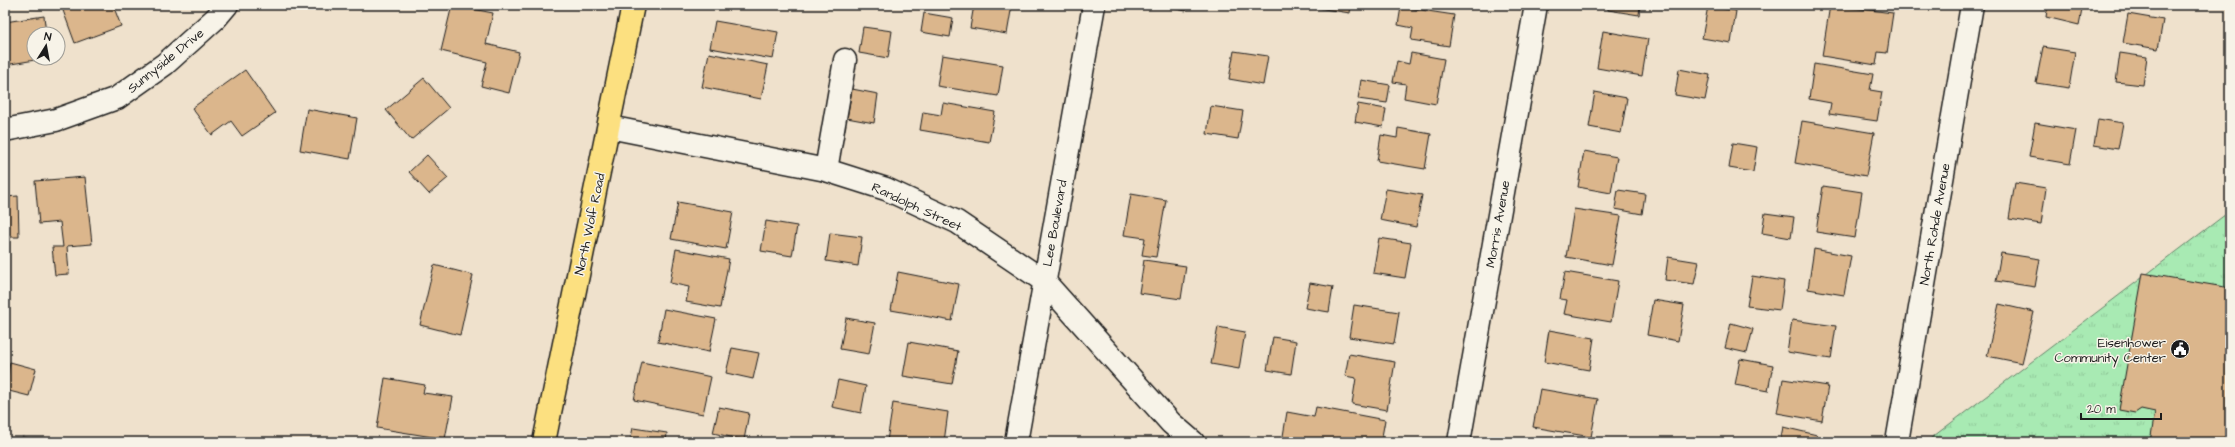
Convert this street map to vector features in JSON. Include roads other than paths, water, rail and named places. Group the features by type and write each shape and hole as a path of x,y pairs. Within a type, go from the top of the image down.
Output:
{"main road":[{"name":"North Wolf Road","path":"544,442 633,5"}],"street":[{"name":"Sunnyside Drive","path":"5,130 56,120 117,98 165,64 216,18 227,5"},
{"name":"Lee Boulevard","path":"1016,442 1094,5"},
{"name":"Morris Avenue","path":"1459,442 1536,5"},
{"name":"North Rohde Avenue","path":"1896,442 1972,5"},
{"path":"826,170 845,60"},
{"name":"Randolph Street","path":"609,127 826,170 886,189 957,222 1044,281 1171,423 1193,442"}],"place":[{"name":"Eisenhower Community Center","path":"2180,349"}]}
